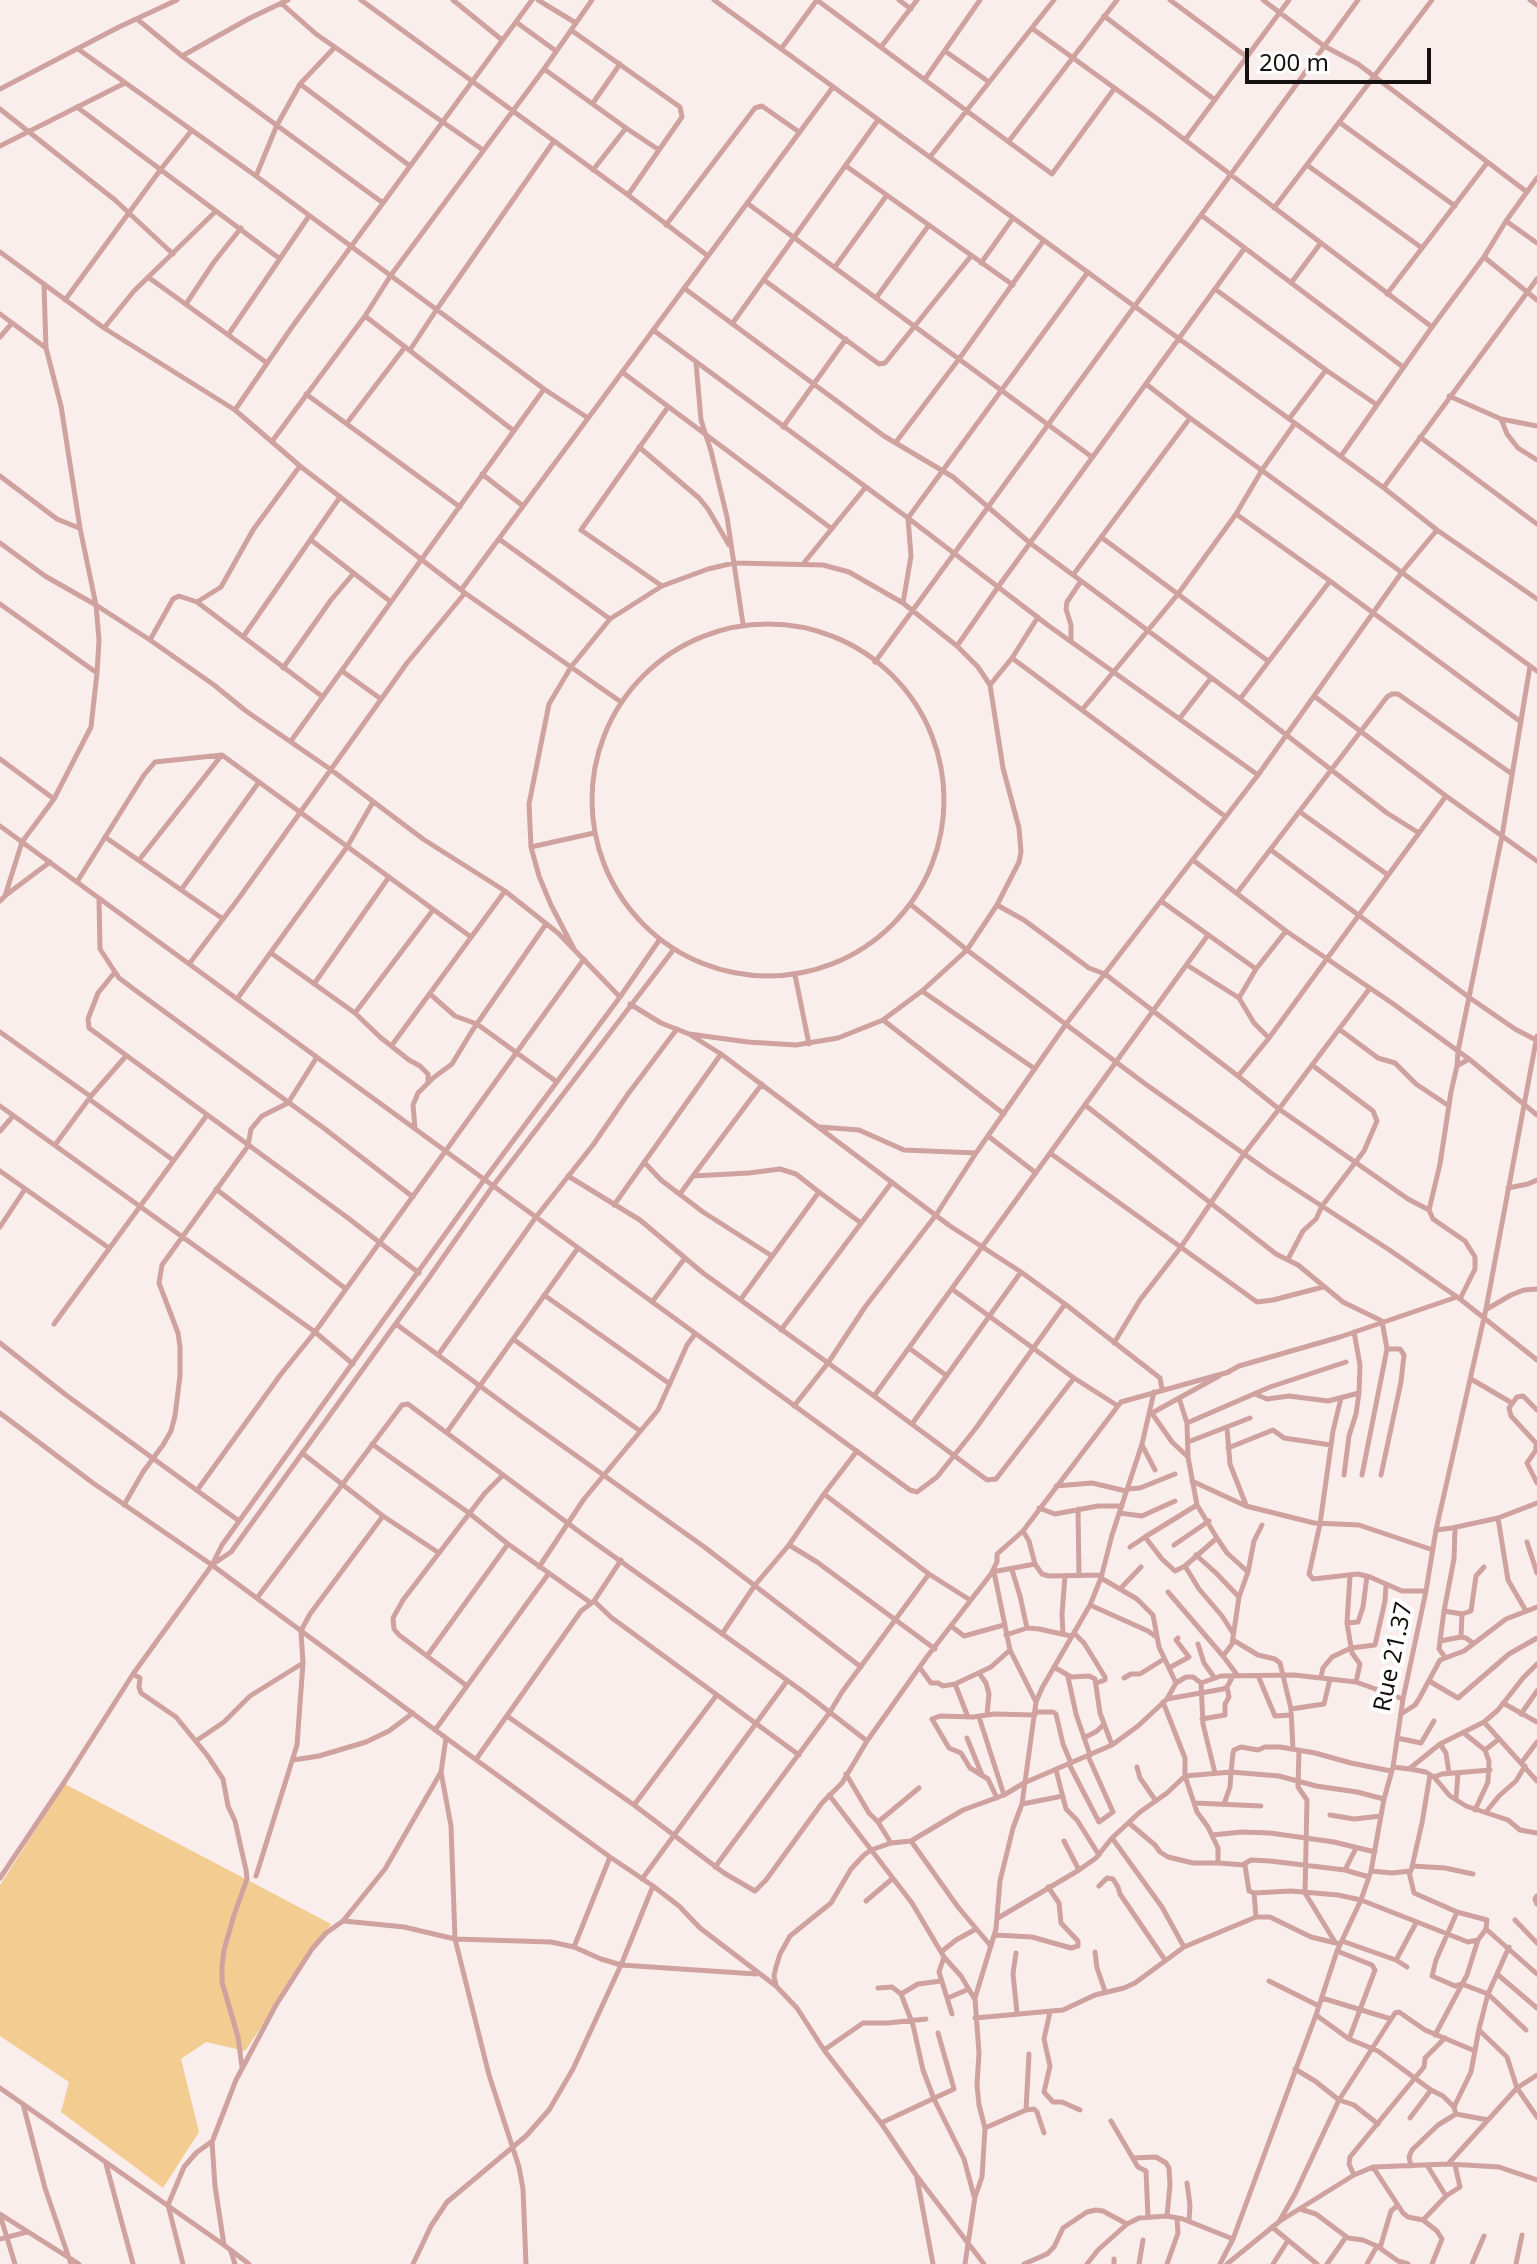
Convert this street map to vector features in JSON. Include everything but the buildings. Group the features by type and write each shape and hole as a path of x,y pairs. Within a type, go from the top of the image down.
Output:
{"street":[{"path":"0,89 177,0"},
{"path":"361,0 708,256"},
{"path":"453,0 502,40"},
{"path":"235,410 532,0"},
{"path":"538,0 576,23"},
{"path":"273,440 592,0"},
{"path":"714,0 1341,456 1437,530 1537,599"},
{"path":"781,49 817,0 1052,174 1114,89"},
{"path":"899,0 911,9"},
{"path":"881,47 917,0"},
{"path":"925,79 980,0"},
{"path":"930,157 1054,0"},
{"path":"1009,141 1117,0"},
{"path":"1170,0 1247,57"},
{"path":"1263,0 1324,46 1358,64 1527,192"},
{"path":"1185,140 1289,0"},
{"path":"875,662 1358,0"},
{"path":"1274,208 1432,0"},
{"path":"1530,0 1537,5"},
{"path":"182,56 284,2 316,34 483,150"},
{"path":"1104,16 1215,100"},
{"path":"137,19 182,56 383,203"},
{"path":"516,22 556,51"},
{"path":"1033,29 1432,327"},
{"path":"571,30 680,107 682,112 682,117 628,195"},
{"path":"256,176 277,125 300,84 335,47"},
{"path":"78,49 588,418"},
{"path":"945,51 989,82"},
{"path":"593,103 620,64"},
{"path":"544,69 659,150"},
{"path":"0,146 125,83"},
{"path":"300,84 410,166"},
{"path":"189,964 833,87"},
{"path":"666,225 758,106 799,132"},
{"path":"77,107 280,259"},
{"path":"0,109 129,212 173,254"},
{"path":"732,324 879,120"},
{"path":"1339,122 1455,206"},
{"path":"593,170 626,128"},
{"path":"65,300 192,130"},
{"path":"347,423 408,349 554,141"},
{"path":"1387,294 1487,163"},
{"path":"1307,165 1422,248"},
{"path":"846,166 1013,285"},
{"path":"1341,456 1537,178"},
{"path":"835,267 887,195"},
{"path":"747,203 1092,457"},
{"path":"104,328 148,277 216,210"},
{"path":"1201,215 1403,367"},
{"path":"228,335 309,216"},
{"path":"981,263 1013,218"},
{"path":"1506,221 1537,243"},
{"path":"876,298 929,225"},
{"path":"186,304 241,228"},
{"path":"896,442 1044,240"},
{"path":"1291,283 1320,244"},
{"path":"957,646 1244,249"},
{"path":"0,252 104,328 235,410 300,466 463,592 621,702"},
{"path":"764,280 879,364 885,363 971,256"},
{"path":"1484,257 1537,300"},
{"path":"903,603 911,556 908,518 1088,272"},
{"path":"148,277 267,363"},
{"path":"1384,488 1537,279"},
{"path":"3,898 22,842 54,799 91,727 97,673 99,640 96,605 80,528 61,406 46,348 44,285"},
{"path":"684,288 884,436 969,488 1030,543 1387,813 1419,833"},
{"path":"1215,289 1377,405"},
{"path":"0,314 46,348"},
{"path":"365,316 514,431"},
{"path":"0,337 12,323"},
{"path":"653,330 1038,617 1258,775"},
{"path":"783,427 846,339"},
{"path":"696,362 703,432 714,461 727,517 743,624"},
{"path":"1082,710 1178,594 1236,514 1326,370"},
{"path":"622,372 832,529"},
{"path":"1146,384 1537,671"},
{"path":"291,741 544,389"},
{"path":"306,394 460,507"},
{"path":"1449,396 1501,419 1537,426"},
{"path":"662,586 581,530 668,407"},
{"path":"1073,575 1190,418"},
{"path":"1501,419 1507,434 1518,448 1537,460"},
{"path":"1420,437 1537,524"},
{"path":"639,447 699,498 732,549"},
{"path":"197,602 221,587 253,530 300,466"},
{"path":"482,474 523,506"},
{"path":"0,476 57,519 80,528"},
{"path":"803,564 865,488"},
{"path":"243,637 340,497"},
{"path":"1236,514 1521,722"},
{"path":"794,1406 936,1215 1066,1024 1258,775 1402,572 1437,530"},
{"path":"1101,537 1268,661"},
{"path":"499,539 610,619"},
{"path":"311,540 391,602"},
{"path":"0,543 38,572 150,640 423,839 505,891 574,949 620,997"},
{"path":"574,949 544,891 531,847 529,804 549,704 571,667 610,619 662,586 734,563 823,565 849,572 903,603 957,646 978,667 990,685 1003,768 1019,828 1019,862 997,905 967,950 922,991 883,1020 838,1038 809,1044 777,1045 689,1034"},
{"path":"283,668 353,574"},
{"path":"1071,641 1067,602 1081,581"},
{"path":"1240,699 1330,581"},
{"path":"150,640 173,599 179,596 197,602 323,697"},
{"path":"0,604 97,673"},
{"path":"990,685 1012,658 1038,617"},
{"path":"743,624 810,629 854,647 875,662 890,674 917,709 930,732 941,770 940,835 927,877 910,904 888,929 860,951 838,962 795,975 750,976 728,972 674,949 629,908 614,886 594,833 592,797 597,757 621,702 644,674 672,652 694,640 743,624"},
{"path":"1012,658 1226,817"},
{"path":"1151,1412 1239,1366 1457,1298 1475,1269 1475,1257 1465,1241 1433,1219 1429,1210 1502,836 1530,666"},
{"path":"342,671 381,699"},
{"path":"1180,718 1211,677"},
{"path":"1237,893 1387,697 1398,694 1513,775"},
{"path":"1314,696 1537,861"},
{"path":"139,860 222,755"},
{"path":"77,882 155,762 222,755 471,937"},
{"path":"0,759 54,799"},
{"path":"181,890 259,782"},
{"path":"1238,1076 1446,796"},
{"path":"237,999 347,847 373,802"},
{"path":"1300,812 1388,875"},
{"path":"0,826 910,1490 917,1492 937,1477 1065,1304"},
{"path":"531,847 594,833"},
{"path":"105,837 223,919"},
{"path":"1271,850 1470,998 1515,1029 1537,1038"},
{"path":"1193,860 1286,931 1469,1059 1537,1115"},
{"path":"3,898 50,862"},
{"path":"314,984 389,877"},
{"path":"392,1045 505,891"},
{"path":"99,898 100,949 119,978 413,1197"},
{"path":"1161,901 1256,969"},
{"path":"910,904 1116,1062 1244,1154 1391,1251 1537,1360"},
{"path":"997,905 1024,920 1089,968 1105,974 1279,1109 1408,1199 1429,1210"},
{"path":"355,1013 433,910"},
{"path":"415,1129 413,1105 418,1093 452,1064 546,924"},
{"path":"1239,998 1256,969 1286,931"},
{"path":"874,1396 1208,935"},
{"path":"0,1878 133,1674 212,1565 222,1545 660,939"},
{"path":"212,1565 231,1552 493,1186 674,949"},
{"path":"271,953 355,1013 380,1037 420,1066 428,1074 428,1082"},
{"path":"198,1489 584,959"},
{"path":"1187,965 1239,998 1254,1023 1269,1038"},
{"path":"115,972 98,993 88,1019 89,1028 419,1273"},
{"path":"795,975 809,1044"},
{"path":"1114,1343 1140,1300 1181,1247 1244,1154 1370,988"},
{"path":"922,991 1035,1069"},
{"path":"430,994 455,1016 477,1024 557,1082"},
{"path":"630,1004 721,1054 936,1215 1065,1304 1160,1378 1162,1389"},
{"path":"883,1020 1004,1114"},
{"path":"438,1355 536,1217 677,1029"},
{"path":"1339,1029 1378,1058 1395,1063 1416,1084 1449,1106"},
{"path":"0,1032 173,1160"},
{"name":"Rue 21.37","path":"1220,2264 1233,2239 1316,2015 1339,1943 1361,1900 1370,1874 1436,1530 1486,1309 1537,1038"},
{"path":"614,1205 721,1054"},
{"path":"55,1145 90,1097 126,1056"},
{"path":"124,1505 171,1431 174,1420 180,1376 178,1333 159,1283 162,1265 248,1146 251,1129 268,1112 288,1103 317,1057"},
{"path":"1457,1066 1469,1059"},
{"path":"1288,1259 1303,1231 1316,1219 1322,1206 1369,1142 1377,1121 1373,1111 1312,1065"},
{"path":"680,1194 762,1084"},
{"path":"1085,1105 1276,1254 1288,1259 1350,1305 1382,1321"},
{"path":"0,1106 315,1332 353,1364"},
{"path":"54,1324 207,1115"},
{"path":"0,1131 13,1116"},
{"path":"819,1127 859,1130 904,1150 976,1153"},
{"path":"988,1136 1036,1173"},
{"path":"1050,1153 1257,1302 1324,1287"},
{"path":"644,1162 661,1180 721,1226 772,1256"},
{"path":"693,1176 780,1169 796,1174 861,1223"},
{"path":"0,1171 109,1248"},
{"path":"568,1176 640,1220 781,1330 987,1480 996,1479 1074,1378"},
{"path":"1508,1188 1537,1180"},
{"path":"781,1330 892,1182"},
{"path":"0,1227 25,1189"},
{"path":"216,1189 346,1289"},
{"path":"741,1299 819,1192"},
{"path":"447,1432 578,1248"},
{"path":"652,1302 685,1258"},
{"path":"912,1424 1021,1272"},
{"path":"952,1289 1074,1378 1118,1406"},
{"path":"1486,1309 1511,1295 1537,1289"},
{"path":"544,1295 670,1384"},
{"path":"1362,1475 1387,1349 1382,1321"},
{"path":"396,1324 755,1585 861,1667"},
{"path":"1344,1475 1359,1393 1360,1365 1354,1332"},
{"path":"539,1567 568,1523 658,1410 695,1334"},
{"path":"513,1339 640,1431"},
{"path":"0,1343 239,1521"},
{"path":"909,1348 947,1376"},
{"path":"1381,1475 1404,1355 1400,1349 1387,1349"},
{"path":"1187,1423 1254,1394 1346,1362"},
{"path":"507,1716 634,1805 715,1867 755,1891 829,1795 842,1783 867,1741 993,1572 997,1554 1023,1531 1118,1406 1126,1399 1229,1372"},
{"path":"1471,1379 1512,1403"},
{"path":"965,2264 975,2197 982,2177 985,2128 977,2085 979,2053 975,1998 995,1935 1000,1881 1022,1804 1036,1702 1090,1605 1142,1444 1154,1392"},
{"path":"1254,1394 1267,1399 1289,1396 1328,1401 1359,1393"},
{"path":"1537,1410 1523,1396 1517,1397 1509,1408 1511,1416 1536,1443 1536,1450 1527,1463 1537,1483"},
{"path":"1179,1398 1187,1423 1188,1457 1197,1505 1227,1553 1248,1572"},
{"path":"1341,1398 1310,1577 1367,1576 1402,1591 1426,1591"},
{"path":"257,1598 372,1444 404,1404 408,1404 867,1741"},
{"path":"1151,1412 1172,1442 1188,1457"},
{"path":"0,1413 653,1886 679,1906 700,1928 776,1986 797,2008 824,2050 984,2264"},
{"path":"1188,1442 1250,1418"},
{"path":"1227,1428 1234,1478 1246,1506"},
{"path":"1228,1448 1273,1430 1284,1438 1331,1445"},
{"path":"372,1444 799,1755"},
{"path":"1142,1444 1155,1470"},
{"path":"722,1634 755,1585 789,1545 857,1451"},
{"path":"302,1453 383,1516 439,1553"},
{"path":"1056,1486 1092,1483 1126,1490 1140,1488 1175,1474"},
{"path":"467,1686 399,1635 392,1624 398,1608 469,1513 503,1475"},
{"path":"1192,1481 1246,1506 1320,1524 1359,1525 1433,1550"},
{"path":"824,1494 929,1574 970,1600"},
{"path":"1119,1513 1142,1516 1175,1501"},
{"path":"1436,1530 1498,1518 1537,1503"},
{"path":"1130,1547 1197,1505"},
{"path":"1039,1508 1055,1514 1098,1506 1122,1506"},
{"path":"1078,1509 1079,1576"},
{"path":"256,1876 298,1739 303,1663 301,1632 310,1614 383,1516"},
{"path":"1498,1518 1508,1580 1526,1611"},
{"path":"1174,1545 1209,1521"},
{"path":"1223,1656 1232,1644 1239,1597 1254,1541 1262,1525"},
{"path":"1445,1657 1439,1649 1454,1559 1455,1528"},
{"path":"1023,1531 1035,1564 1044,1575 1101,1576 1151,1612 1155,1619 1155,1636 1176,1683"},
{"path":"1145,1537 1175,1571 1217,1538"},
{"path":"1527,1542 1537,1573"},
{"path":"427,1656 508,1544"},
{"path":"789,1545 935,1649"},
{"path":"1196,1555 1239,1597"},
{"path":"477,1758 621,1560"},
{"path":"993,1572 1035,1564"},
{"path":"1185,1566 1233,1636 1258,1655 1278,1660 1291,1712 1297,1780 1300,1792 1307,1800 1305,1893 1339,1943"},
{"path":"1120,1589 1141,1567"},
{"path":"1444,1611 1462,1614 1471,1611 1476,1576 1484,1567"},
{"path":"1012,1570 1027,1628"},
{"path":"993,1572 1010,1650 1036,1702"},
{"path":"435,1730 549,1573"},
{"path":"715,1867 929,1574"},
{"path":"1350,1575 1347,1623 1351,1648 1360,1664 1356,1682"},
{"path":"1063,1634 1065,1576"},
{"path":"1347,1623 1358,1622 1367,1576"},
{"path":"1321,1677 1329,1660 1351,1648 1375,1645 1386,1585"},
{"path":"1168,1592 1223,1656 1236,1676"},
{"path":"1090,1605 1155,1636"},
{"path":"1400,1714 1415,1705 1436,1665 1445,1657 1456,1655 1498,1624 1537,1607"},
{"path":"1461,1637 1462,1614"},
{"path":"951,1626 964,1636 1004,1625"},
{"path":"1006,1635 1027,1628 1072,1634 1084,1643 1105,1677 1105,1680 1096,1683"},
{"path":"1440,1641 1461,1637 1473,1643"},
{"path":"1169,1668 1189,1657 1176,1640 1178,1638"},
{"path":"1429,1681 1458,1698 1509,1654 1537,1638"},
{"path":"1198,1644 1204,1663 1214,1677"},
{"path":"920,1668 931,1683 943,1686 955,1684 993,1666 1010,1650"},
{"path":"1124,1678 1140,1674 1164,1659"},
{"path":"196,1741 224,1722 250,1696 303,1663"},
{"path":"1409,1769 1440,1744 1484,1722 1537,1664"},
{"path":"1054,1667 1073,1678 1091,1676 1096,1683 1098,1702 1112,1745"},
{"path":"979,1673 989,1694 987,1715"},
{"path":"133,1674 140,1678 141,1693 176,1717 223,1779 228,1806 235,1821 247,1879 227,1938 222,1982 238,2037 242,2068"},
{"path":"997,1798 989,1780 970,1768 962,1754 951,1751 932,1720 934,1717 1053,1712 1070,1764 1099,1822 1112,1815 1089,1756 1067,1676"},
{"path":"776,1986 776,1967 790,1936 831,1903 851,1869 871,1850 891,1843 911,1841 963,1810 1004,1795 1024,1783 1112,1745 1165,1700 1176,1683 1190,1676 1201,1683"},
{"path":"1165,1700 1215,1692 1227,1687 1236,1676"},
{"path":"1201,1683 1214,1677 1321,1677 1356,1682 1403,1699"},
{"path":"1259,1677 1275,1716 1324,1704 1330,1679"},
{"path":"642,1879 787,1681"},
{"path":"1201,1683 1202,1719 1215,1773"},
{"path":"955,1684 969,1717"},
{"path":"1202,1719 1225,1715 1229,1697 1227,1687"},
{"path":"1521,1714 1537,1691"},
{"path":"634,1805 716,1696"},
{"path":"1165,1700 1185,1758 1185,1776 1197,1812 1218,1848 1218,1863"},
{"path":"1503,1703 1537,1722"},
{"path":"293,1760 366,1742 389,1731 413,1713"},
{"path":"979,1717 1004,1795"},
{"path":"1397,1738 1421,1743 1434,1721"},
{"path":"1484,1722 1537,1781"},
{"path":"1084,1738 1104,1724"},
{"path":"1465,1734 1485,1750 1490,1770 1475,1810"},
{"path":"446,1738 441,1772 451,1826 455,1939 476,2028 523,2189 526,2264"},
{"path":"967,1738 983,1775"},
{"path":"1485,1750 1499,1739"},
{"path":"1486,1812 1516,1781 1537,1742"},
{"path":"1440,1744 1448,1759 1449,1774"},
{"path":"1224,1804 1230,1787 1233,1753 1237,1748 1296,1750 1392,1769 1409,1769 1432,1776 1490,1770"},
{"path":"1137,1767 1140,1778 1156,1801"},
{"path":"1056,1770 1066,1809 1077,1820 1099,1855"},
{"path":"224,2245 212,2142 222,2111 276,2005 312,1949 326,1933 343,1921 385,1869 441,1772"},
{"path":"997,1919 1090,1863 1140,1812 1185,1776 1231,1772 1279,1776 1384,1799"},
{"path":"1456,1799 1458,1773"},
{"path":"846,1774 891,1843"},
{"path":"1432,1776 1456,1799 1475,1810 1508,1820 1520,1830 1537,1833"},
{"path":"1432,1776 1410,1869 1414,1893 1457,1912 1488,1921 1478,1940 1470,1969 1435,2035"},
{"path":"878,1822 919,1788"},
{"path":"1167,1793 1174,1802"},
{"path":"829,1795 912,1903 942,1955 975,1998"},
{"path":"1022,1804 1063,1796"},
{"path":"1194,1803 1261,1806"},
{"path":"1330,1815 1354,1819 1381,1816"},
{"path":"1129,1823 1160,1852 1193,1863 1244,1864 1255,1860 1370,1874 1445,1868 1473,1874"},
{"path":"1212,1835 1253,1831 1375,1852"},
{"path":"1112,1838 1162,1907 1184,1947"},
{"path":"911,1841 991,1946"},
{"path":"1064,1841 1079,1870"},
{"path":"1345,1870 1356,1848"},
{"path":"574,1947 610,1857"},
{"path":"1244,1864 1249,1891 1254,1893 1278,1891 1338,1895 1361,1900 1468,1942 1478,1940"},
{"path":"1099,1886 1107,1878 1113,1879 1165,1960"},
{"path":"866,1901 892,1879"},
{"path":"413,2264 431,2226 447,2202 512,2148 549,2110 573,2069 653,1886"},
{"path":"995,1935 1032,1937 1071,1948 1078,1946 1078,1941 1061,1923 1059,1903 1048,1887"},
{"path":"1254,1893 1256,1917"},
{"path":"1537,1896 1537,1904"},
{"path":"1457,1912 1432,1976 1455,1986 1462,1984 1488,1994 1526,2030"},
{"path":"975,2018 1063,2010 1105,1991 1135,1983 1184,1947 1256,1917 1270,1917 1311,1937 1396,1960 1407,1967"},
{"path":"1515,1920 1537,1943"},
{"path":"343,1921 404,1927 455,1939 551,1942 574,1947 621,1965 757,1974"},
{"path":"1396,1960 1416,1923"},
{"path":"952,2014 939,1972 942,1955 956,1940 976,1929"},
{"path":"1486,1929 1537,1974"},
{"path":"1454,2107 1468,2082 1488,1994 1509,1947"},
{"path":"1337,1951 1372,1965 1375,1970 1349,2039"},
{"path":"1095,1952 1105,1991"},
{"path":"1016,1953 1013,1974 1017,2013"},
{"path":"1497,1974 1537,2008"},
{"path":"901,1994 918,1984 941,1981"},
{"path":"1269,1981 1319,2006"},
{"path":"878,1988 892,1987 901,1994 923,2070 964,2159 975,2197"},
{"path":"947,1998 969,1989"},
{"path":"1322,1998 1391,2019"},
{"path":"1050,2012 1044,2039 1050,2062 1044,2092 1053,2102 1062,2102 1080,2110"},
{"path":"1280,2221 1339,2100 1395,2013 1399,2012 1435,2035 1475,2051"},
{"path":"1316,2015 1349,2039 1383,2054 1414,2079 1443,2096 1454,2107 1456,2114"},
{"path":"824,2050 863,2023 926,2019"},
{"path":"1479,2029 1507,2057 1517,2088 1537,2117"},
{"path":"881,2123 955,2089 938,2033"},
{"path":"1354,2175 1349,2164 1350,2157 1424,2067 1425,2058 1445,2038"},
{"path":"1026,2110 1029,2054"},
{"path":"1295,2069 1339,2100 1354,2105 1378,2124"},
{"path":"1452,2164 1517,2088 1537,2076"},
{"path":"0,2088 249,2264"},
{"path":"1410,2118 1431,2090"},
{"path":"23,2104 50,2203 70,2260"},
{"path":"985,2128 1026,2110 1036,2110 1044,2133"},
{"path":"1411,2166 1409,2157 1419,2142 1456,2114 1488,2120"},
{"path":"1111,2121 1138,2167 1146,2171 1148,2217"},
{"path":"183,2264 168,2205 184,2167 196,2153 212,2142"},
{"path":"1133,2158 1156,2157 1169,2168 1167,2216"},
{"path":"106,2163 133,2264"},
{"path":"1423,2220 1446,2196 1461,2186 1452,2164"},
{"path":"1227,2264 1280,2221 1354,2175 1373,2167 1452,2164 1499,2167 1537,2180"},
{"path":"1427,2165 1446,2196"},
{"path":"1373,2167 1397,2206 1408,2217 1423,2220 1442,2239 1432,2264"},
{"path":"916,2175 933,2264"},
{"path":"1187,2183 1189,2220"},
{"path":"1367,2264 1378,2247 1391,2211 1397,2206"},
{"path":"1299,2209 1316,2214 1346,2237 1363,2240 1408,2264"},
{"path":"1024,2264 1047,2254 1063,2228 1087,2212 1103,2211 1127,2224"},
{"path":"0,2214 79,2264"},
{"path":"0,2214 15,2264"},
{"path":"1087,2264 1127,2224 1148,2217 1189,2220 1233,2239"},
{"path":"1167,2264 1178,2233 1177,2218"},
{"path":"1272,2227 1317,2264"},
{"path":"0,2239 28,2231"},
{"path":"1516,2264 1522,2235"},
{"path":"1472,2264 1484,2236"},
{"path":"1327,2264 1346,2237"},
{"path":"1139,2264 1143,2240"},
{"path":"1273,2264 1287,2242"},
{"path":"231,2251 235,2264"}],"shaded area":[{"path":"65,1784 331,1924 245,2051 206,2042 181,2059 199,2132 163,2188 61,2112 69,2082 0,2036 0,1885"}]}
